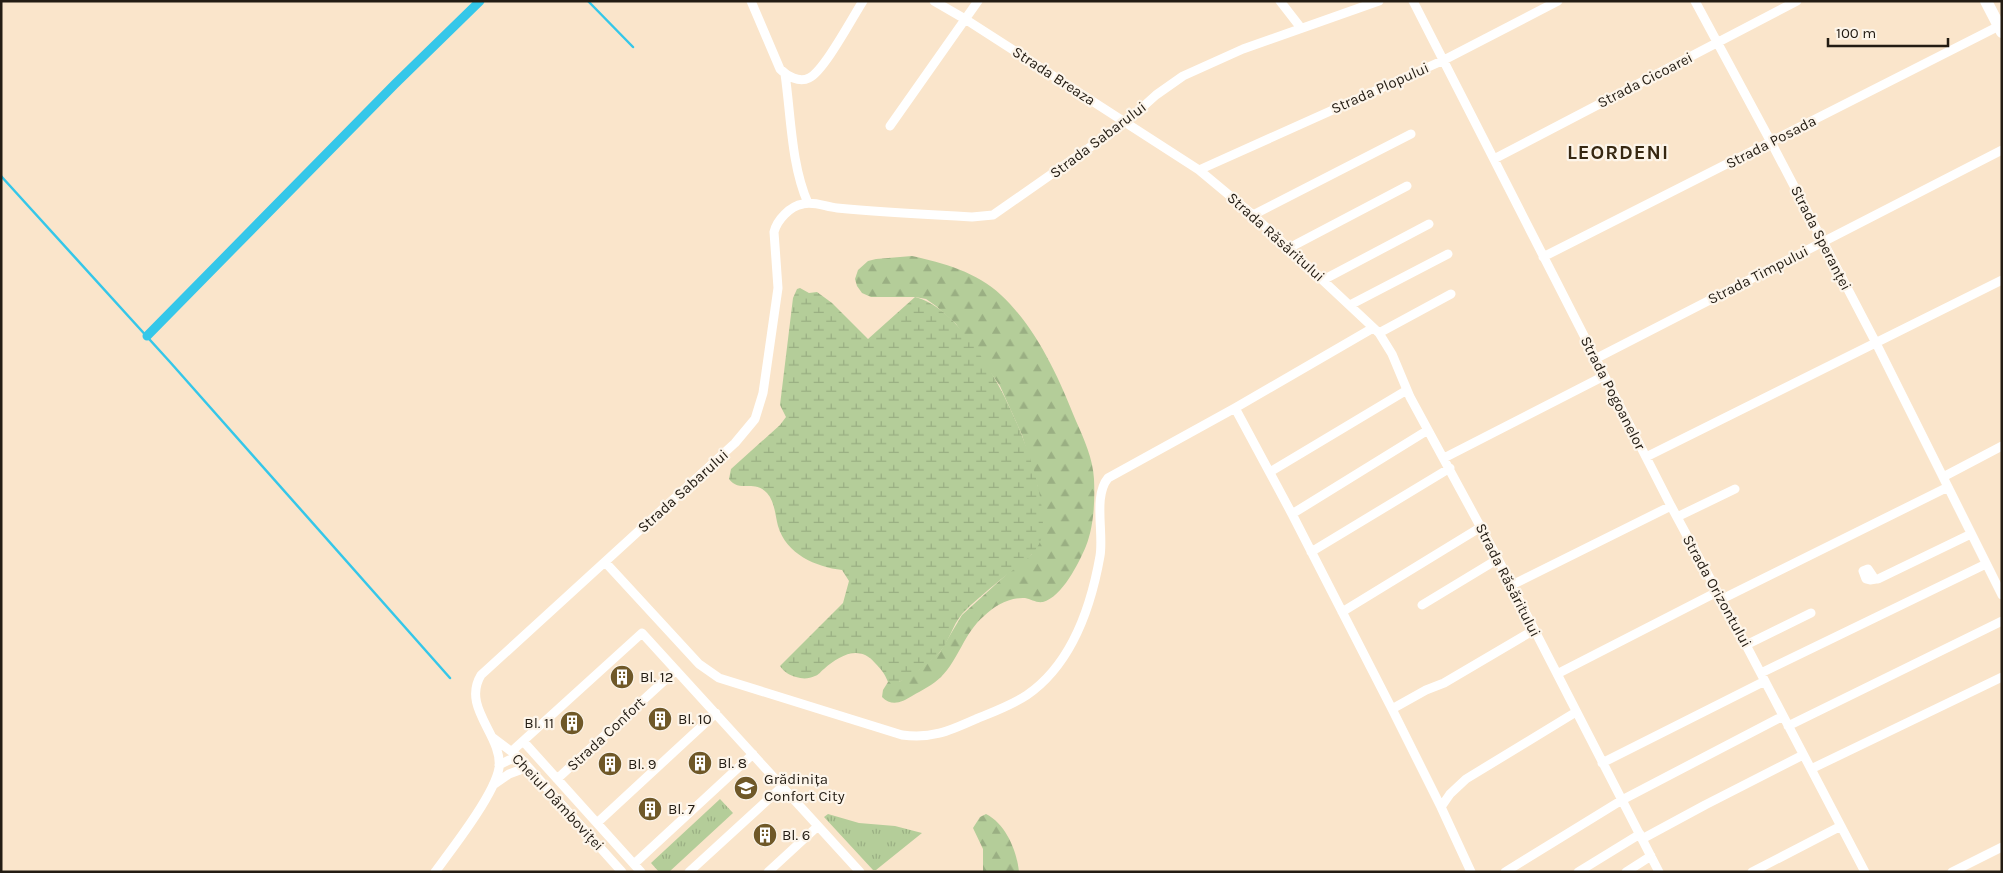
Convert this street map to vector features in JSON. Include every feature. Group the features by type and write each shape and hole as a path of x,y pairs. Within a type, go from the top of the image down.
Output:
{"main road":[{"path":"1986,1 2000,29"}],"street":[{"path":"751,1 777,64 785,74 794,78 805,79 816,73 863,1"},
{"name":"Strada Breaza","path":"934,1 1199,170"},
{"path":"890,126 978,1"},
{"path":"1280,1 1301,28"},
{"name":"Strada Sabarului","path":"499,765 498,754 479,711 476,698 477,684 481,675 735,443 755,419 763,393 778,288 774,232 779,220 787,212 808,203 834,208 972,218 993,215 1126,122 1164,88 1183,76 1222,58 1380,1"},
{"name":"Strada Pogoanelor","path":"1413,1 1646,457 2002,280"},
{"name":"Strada Plopului","path":"1199,170 1444,60 1558,1"},
{"name":"Strada Speranței","path":"1695,1 1876,343 2002,594"},
{"name":"Strada Cicoarei","path":"1494,159 1797,1"},
{"name":"Strada Posada","path":"1543,257 2000,29"},
{"path":"785,74 795,157 800,181 808,203"},
{"path":"1253,215 1411,134"},
{"name":"Strada Timpului","path":"1595,360 2002,150"},
{"name":"Strada Răsăritului","path":"1199,170 1253,215 1324,280 1376,330 1392,354 1407,390 1512,585 1659,872"},
{"path":"1289,248 1407,186"},
{"path":"1324,280 1429,224"},
{"path":"1350,305 1448,254"},
{"path":"605,562 699,664 718,678 902,735 915,737 936,735 1020,700 1038,686 1063,657 1080,628 1093,589 1101,547 1101,494 1108,478 1376,330 1451,294"},
{"path":"1444,458 1604,376"},
{"path":"1270,472 1407,390"},
{"path":"1235,408 1292,514 1392,709 1471,872"},
{"path":"1292,514 1428,430"},
{"path":"1943,478 2002,446"},
{"name":"Strada Orizontului","path":"1646,457 1865,872"},
{"path":"1311,552 1450,468"},
{"path":"1557,674 1948,487"},
{"path":"1677,517 1735,489"},
{"path":"1512,585 1671,506"},
{"path":"1342,612 1481,527"},
{"path":"1876,579 1971,534"},
{"path":"1422,605 1498,559"},
{"path":"1602,763 1763,677 1986,564"},
{"path":"1746,645 1811,613"},
{"path":"1788,726 2002,621"},
{"path":"1392,709 1426,690 1444,684 1534,630"},
{"path":"512,751 642,632 858,871"},
{"name":"Strada Confort","path":"557,779 676,670"},
{"path":"1811,770 2002,677"},
{"path":"1441,807 1450,794 1466,779 1576,712"},
{"path":"597,823 716,713"},
{"path":"1505,872 1622,800 1783,716"},
{"name":"Cheiul Dâmboviței","path":"490,735 520,758 622,872"},
{"name":"Strada Confort","path":"523,741 637,869 753,754"},
{"path":"1578,872 1641,837 1803,755"},
{"path":"435,872 493,785 499,765 509,760 520,758"},
{"path":"493,785 509,774 528,767"},
{"path":"689,872 783,786"},
{"path":"768,872 818,826"},
{"path":"1752,872 1841,826"},
{"path":"1952,872 2002,847"},
{"path":"1626,872 1651,856"}],"green space":[{"path":"912,256 947,265 970,274 992,287 1014,308 1036,338 1054,370 1085,442 1093,472 1094,504 1091,530 1086,546 1074,570 1057,594 1043,602 1019,598 1003,603 988,612 971,630 941,677 901,702 893,703 882,697 883,690 888,682 899,682 920,669 940,652 962,615 1032,554 1038,488 1022,435 1000,386 956,324 926,299 915,297 871,297 862,293 857,286 855,279 858,270 868,261"},
{"path":"800,288 809,293 817,292 832,303 868,339 915,297 939,309 963,332 986,363 1006,399 1023,438 1035,475 1042,509 1042,536 1036,550 962,614 939,653 915,673 899,682 888,682 886,676 869,657 856,653 843,656 818,675 810,678 793,676 780,666 843,603 849,581 842,570 812,562 788,544 782,536 773,504 767,493 757,487 737,485 729,479 731,469 780,425 786,417 780,405 793,298 797,289"},
{"path":"720,799 733,813 669,872 659,872 651,863"},
{"path":"828,814 859,823 895,826 922,833 876,870 873,870 824,817"},
{"path":"986,814 1005,831 1016,855 1019,872 983,872 983,849 973,828 980,817"}],"waterway":[{"path":"147,336 395,84 480,1"},
{"path":"588,1 633,47"},
{"path":"1,176 170,362 450,678"}],"place":[{"name":"Bl. 12","path":"622,677"},
{"name":"Bl. 10","path":"660,719"},
{"name":"Bl. 11","path":"572,723"},
{"name":"Bl. 8","path":"700,763"},
{"name":"Bl. 9","path":"610,764"},
{"name":"Grădinița Confort City","path":"746,788"},
{"name":"Bl. 7","path":"650,809"},
{"name":"Bl. 6","path":"765,835"}],"district":[{"name":"LEORDENI","path":"1618,152"}]}
